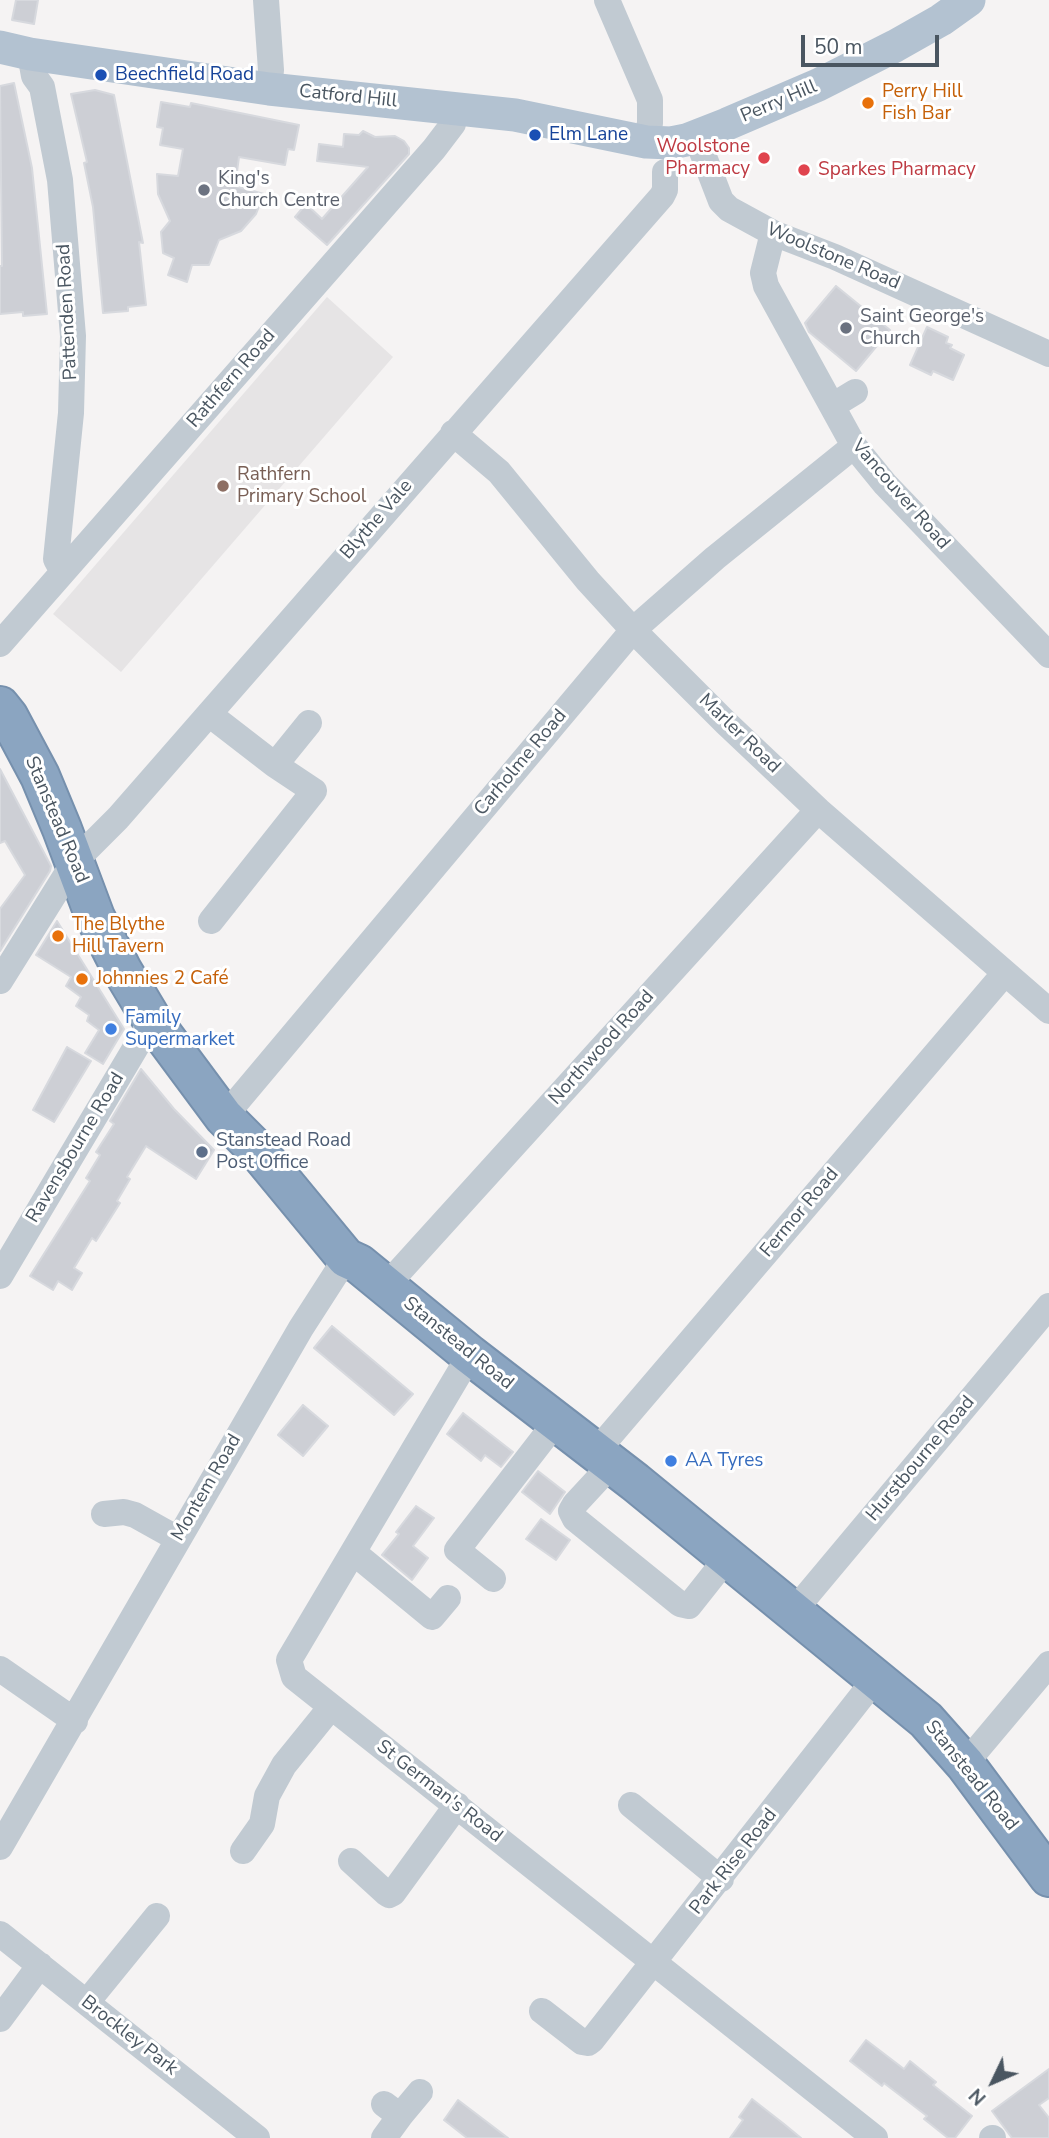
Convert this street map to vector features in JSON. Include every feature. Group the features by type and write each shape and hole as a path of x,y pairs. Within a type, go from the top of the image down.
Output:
{"highway":[{"name":"Stanstead Road","path":"3,714 40,776 95,917 152,1020 224,1117 256,1149 346,1258 359,1264 470,1355 635,1482 926,1720 965,1764 1049,1877"}],"main road":[{"name":"Perry Hill","path":"696,136 818,85 879,55 941,20 969,0"},
{"name":"Catford Hill","path":"15,51 269,89 515,115 646,142 676,142 696,136"}],"street":[{"path":"266,0 271,70 269,89"},
{"path":"607,0 650,100 650,123 646,142"},
{"name":"Pattenden Road","path":"15,51 42,87 60,180 73,336 71,413 56,559 63,572"},
{"name":"Rathfern Road","path":"0,644 434,149 453,124 455,109"},
{"name":"Woolstone Road","path":"696,136 721,201 729,209 773,233 835,257 1049,354"},
{"name":"Blythe Vale","path":"0,981 75,861 118,818 662,196 666,172"},
{"name":"Vancouver Road","path":"773,233 763,273 766,286 854,446 885,484 1049,655"},
{"path":"832,406 855,392"},
{"name":"Marler Road","path":"453,433 499,472 588,581 726,723 818,810 1049,1012"},
{"name":"Carholme Road","path":"224,1117 633,630 715,558 854,446"},
{"path":"209,714 275,765 313,790 211,921"},
{"path":"275,765 309,723"},
{"name":"Northwood Road","path":"386,1286 818,810"},
{"name":"Fermor Road","path":"727,1558 689,1606 684,1606 580,1524 571,1511 602,1458 1004,974"},
{"name":"Ravensbourne Road","path":"0,1276 152,1020"},
{"name":"Montem Road","path":"0,1847 301,1328 346,1258"},
{"name":"Hurstbourne Road","path":"793,1612 1049,1306"},
{"name":"St German's Road","path":"470,1355 289,1660 294,1676 875,2138"},
{"path":"493,1579 457,1550 556,1422"},
{"path":"104,1514 135,1514 178,1539"},
{"path":"354,1552 432,1617 448,1598"},
{"path":"965,1764 1049,1664"},
{"path":"0,1669 75,1721"},
{"name":"Park Rise Road","path":"542,2011 582,2042 588,2043 655,1963 876,1678"},
{"path":"243,1851 262,1824 267,1796 284,1765 331,1707"},
{"path":"351,1861 389,1895 393,1893 457,1805"},
{"path":"631,1805 721,1879"},
{"path":"87,2002 156,1916"},
{"name":"Brockley Park","path":"0,1934 257,2138"},
{"path":"0,2019 40,1965"},
{"path":"384,2138 392,2110 420,2092"}],"shaded area":[{"name":"Rathfern Primary School","path":"327,297 393,357 121,672 53,614"}],"building":[{"path":"16,0 38,0 34,24 12,20"},
{"path":"14,83 32,168 47,314 0,314 0,86"},
{"path":"95,90 114,95 143,243 139,242 146,305 128,307 128,311 103,313 93,207 84,163 87,162 71,94"},
{"name":"King's Church Centre","path":"161,102 190,107 191,103 299,125 294,150 288,149 285,165 239,157 235,186 264,194 256,214 241,231 219,240 209,265 192,265 187,282 168,275 174,258 163,253 161,232 170,221 158,194 157,174 178,176 183,149 160,145 163,128 157,127"},
{"path":"363,131 375,137 395,136 404,141 409,148 409,154 327,245 295,217 306,204 322,219 368,167 317,161 319,144 343,147 344,134 359,135"},
{"name":"Saint George's Church","path":"836,286 890,330 856,371 809,332 805,323"},
{"path":"927,327 948,337 946,343 952,345 950,348 964,355 953,380 933,371 931,375 910,365"},
{"path":"0,769 51,866 0,951 0,909 25,875 5,841 0,843"},
{"path":"57,921 124,1029 103,1064 85,1053 99,1030 87,1021 89,1015 76,1006 81,997 66,986 71,977 36,955"},
{"path":"67,1047 91,1061 54,1122 33,1110"},
{"path":"141,1069 174,1109 214,1150 196,1179 146,1146 127,1177 130,1179 117,1201 120,1203 96,1241 92,1238 74,1268 82,1273 72,1290 58,1281 53,1290 30,1276 90,1181 86,1178 100,1155 96,1152 114,1124 110,1121"},
{"path":"332,1326 413,1394 394,1415 314,1348"},
{"path":"303,1405 328,1426 303,1456 278,1435"},
{"path":"463,1413 513,1452 501,1467 485,1455 481,1461 447,1434"},
{"path":"538,1471 565,1492 550,1514 522,1492"},
{"path":"416,1506 434,1518 413,1546 428,1558 412,1580 382,1555"},
{"path":"541,1519 570,1540 556,1560 526,1539"},
{"path":"866,2040 904,2069 910,2061 936,2082 933,2085 972,2116 955,2138 948,2138 924,2119 927,2116 850,2061"},
{"path":"1049,2069 1049,2098 1039,2105 1049,2118 1049,2138 1012,2138 992,2111"},
{"path":"752,2099 801,2138 730,2138 743,2120 739,2117"},
{"path":"458,2100 508,2138 467,2138 444,2120"}],"place":[{"name":"Beechfield Road","path":"101,75"},
{"name":"Perry Hill Fish Bar","path":"868,103"},
{"name":"Elm Lane","path":"535,135"},
{"name":"Woolstone Pharmacy","path":"764,158"},
{"name":"Sparkes Pharmacy","path":"804,170"},
{"name":"King's Church Centre","path":"204,190"},
{"name":"Saint George's Church","path":"846,328"},
{"name":"Rathfern Primary School","path":"223,486"},
{"name":"The Blythe Hill Tavern","path":"58,936"},
{"name":"Johnnies 2 Café","path":"82,979"},
{"name":"Family Supermarket","path":"111,1029"},
{"name":"Stanstead Road Post Office","path":"202,1152"},
{"name":"AA Tyres","path":"671,1461"}]}
